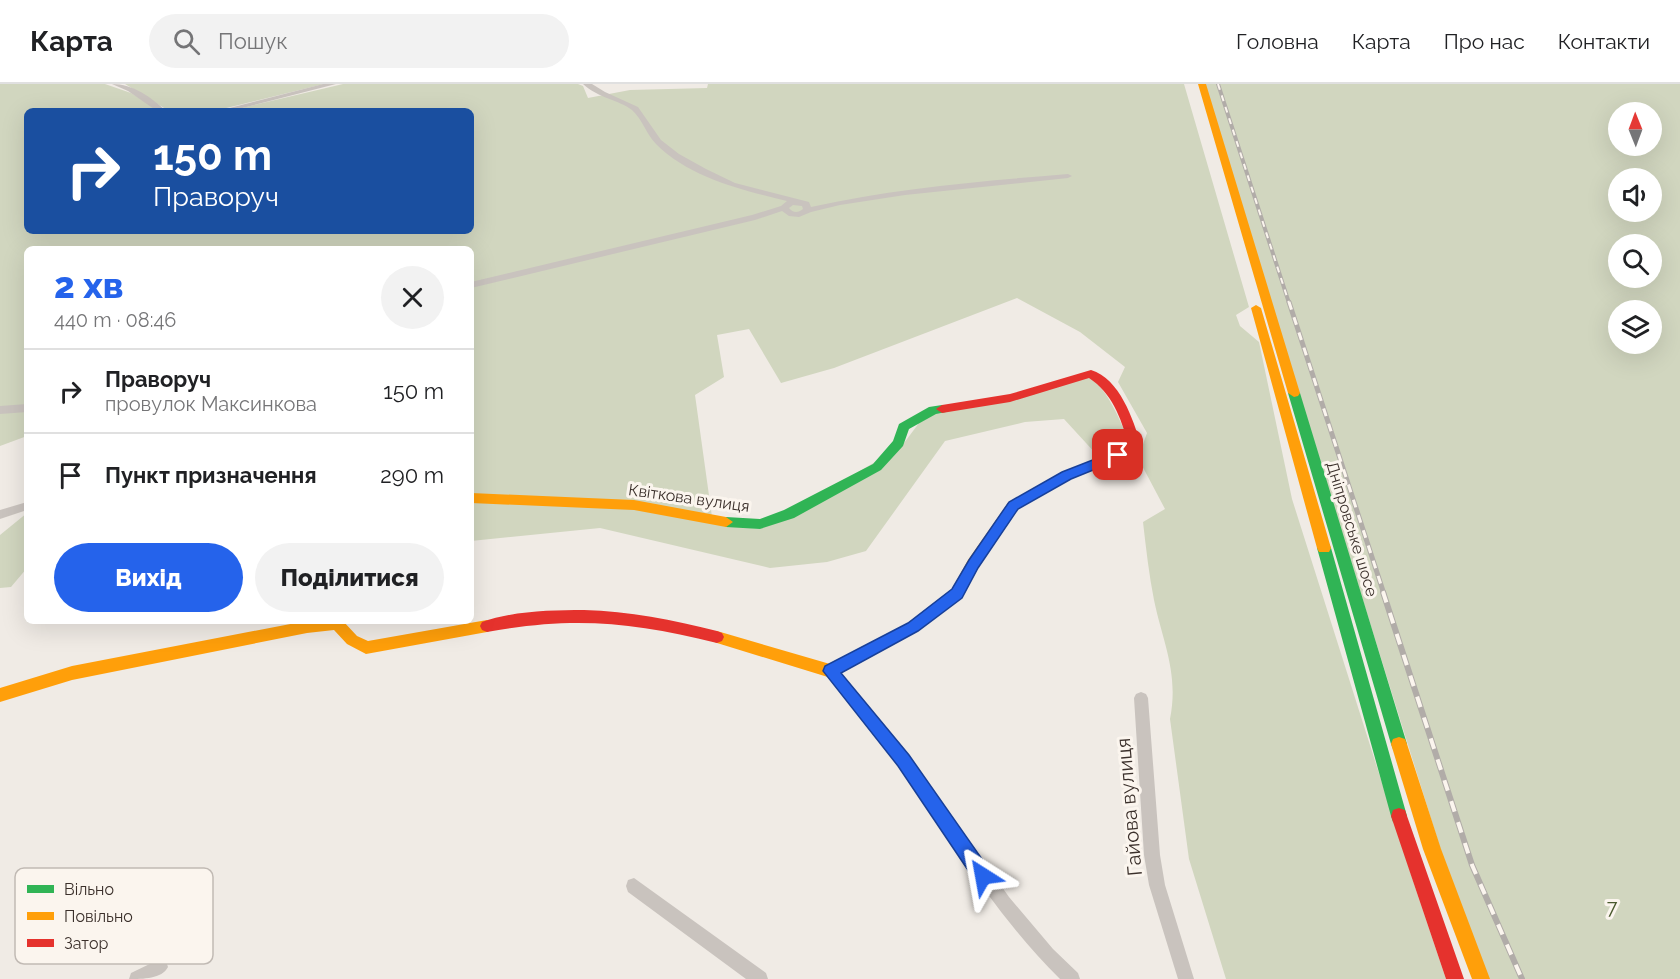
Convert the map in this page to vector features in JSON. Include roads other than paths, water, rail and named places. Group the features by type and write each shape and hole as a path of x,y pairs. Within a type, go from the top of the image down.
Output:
{"main road":[{"name":"Дніпровське шосе","path":"1193,84 1402,825 1455,979"},
{"name":"Дніпровське шосе","path":"1202,84 1432,849 1481,979"},
{"name":"Квіткова вулиця","path":"474,498 634,505 734,524 760,524 789,514 877,467 899,443 903,427 933,410 1010,398 1091,374 1099,376 1131,429 1135,445 1118,455 1066,476 1013,506 957,594 913,627 831,671"},
{"path":"0,695 72,673 307,627 337,624 352,640 366,648 532,618 599,616 682,629 803,661 831,671"}],"street":[{"path":"116,84 131,89 158,108"},
{"path":"234,108 332,84"},
{"path":"587,84 602,94 635,109 658,142 676,156 732,185 804,205"},
{"path":"474,284 804,205 1068,176"},
{"path":"776,196 784,200 787,209"},
{"path":"0,410 24,408"},
{"path":"0,515 24,508"},
{"path":"831,671 903,760 994,891 1056,965 1072,979"},
{"name":"Гайова вулиця","path":"1141,698 1152,855 1157,885 1186,979"},
{"path":"634,886 760,979"},
{"path":"137,979 160,967"}],"railway":[{"path":"1218,84 1289,303"},
{"path":"1289,302 1384,594"},
{"path":"1383,592 1472,865 1522,979"}],"park label":[{"name":"7","path":"1612,907"}]}
